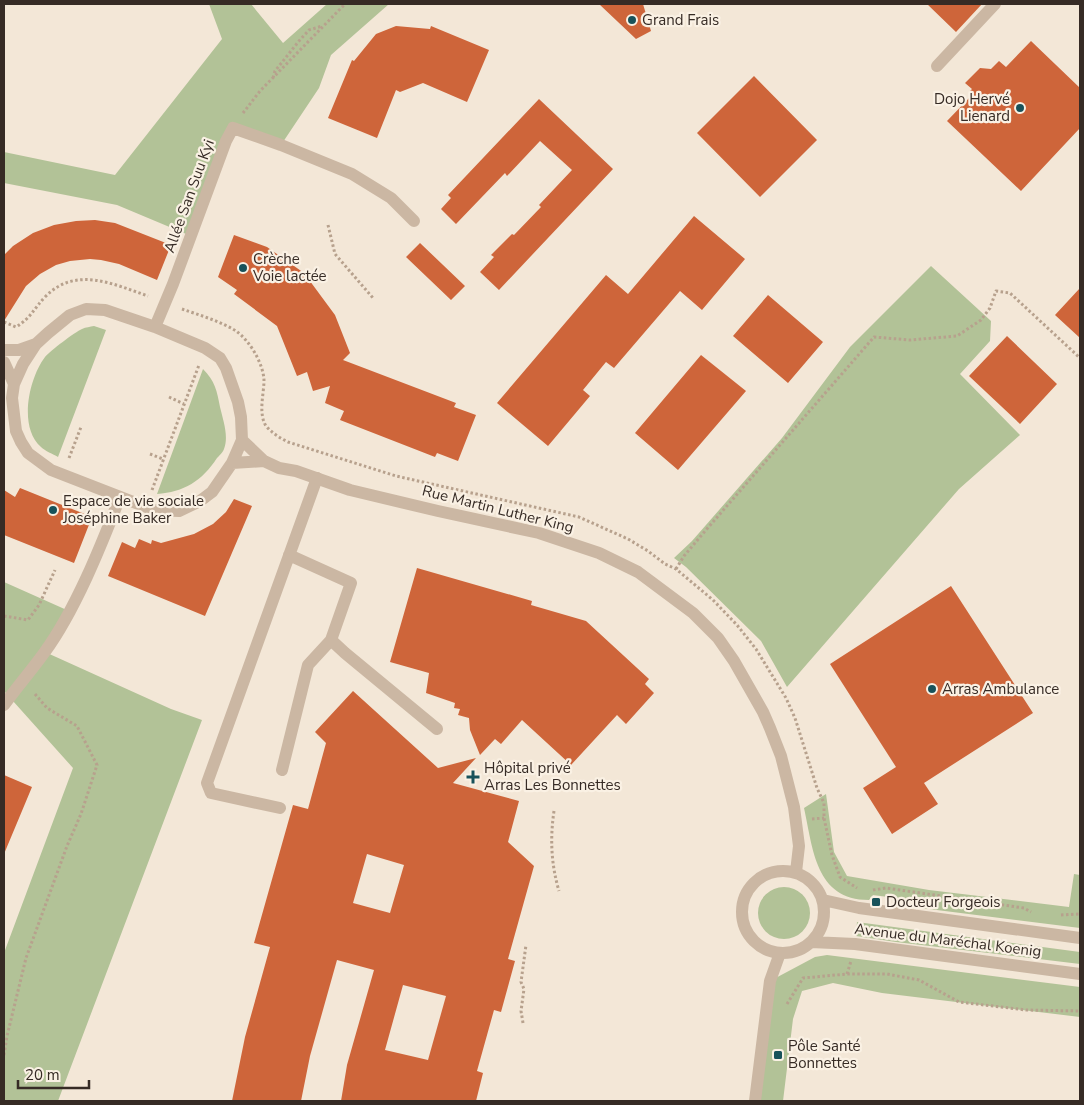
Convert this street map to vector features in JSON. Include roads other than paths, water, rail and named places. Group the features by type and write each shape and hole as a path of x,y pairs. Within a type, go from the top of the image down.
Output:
{"street":[{"path":"937,66 995,4"},
{"name":"Allée San Suu Kyi","path":"155,327 166,303 226,141 233,128 352,174 392,198 414,221"},
{"path":"86,309 106,310 155,327 205,348 220,358 226,368 238,402 241,417 242,440 232,463 212,492 200,501 179,511 154,510 51,470 28,452 21,442 16,431 13,415 12,398 14,384 23,364 36,344 70,315 86,309"},
{"path":"4,350 19,350 36,344"},
{"path":"4,362 14,384"},
{"path":"242,440 264,461"},
{"path":"232,463 264,461"},
{"name":"Rue Martin Luther King","path":"264,461 279,468 296,470 350,490 438,512 539,533 582,547 638,572 693,613 718,638 734,661 763,712 774,738 781,756 794,807 799,846 796,872"},
{"path":"280,808 210,793 207,784 317,478"},
{"path":"4,705 45,652 69,611 84,582 120,497"},
{"path":"282,770 308,665 331,640 351,583 289,555"},
{"path":"331,640 437,728"},
{"path":"777,871 796,872 806,876 824,900 824,921 820,931 811,942 799,951 780,953 768,950 757,944 748,934 743,922 742,910 747,892 760,878 777,871"},
{"name":"Avenue du Maréchal Koenig","path":"824,900 877,910 1080,938"},
{"name":"Avenue du Maréchal Koenig","path":"811,942 855,944 1080,974"},
{"path":"755,1101 770,981 780,953"}],"place":[{"name":"Grand Frais","path":"632,20"},
{"name":"Dojo Hervé Lienard","path":"1020,108"},
{"name":"Crèche Voie lactée","path":"243,268"},
{"name":"Espace de vie sociale Joséphine Baker","path":"53,510"},
{"name":"Arras Ambulance","path":"932,689"},
{"name":"Hôpital privé Arras Les Bonnettes","path":"473,777"},
{"name":"Docteur Forgeois","path":"876,902"},
{"name":"Pôle Santé Bonnettes","path":"778,1055"}]}
